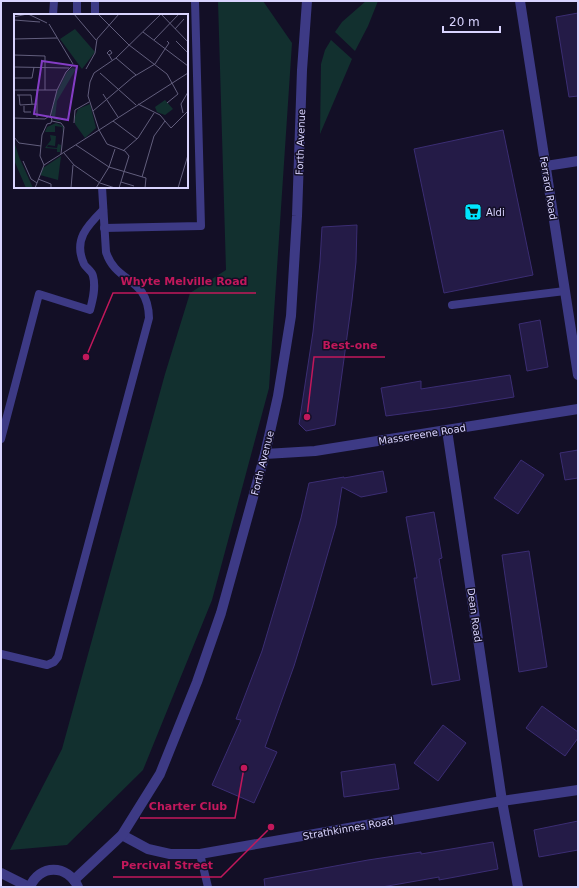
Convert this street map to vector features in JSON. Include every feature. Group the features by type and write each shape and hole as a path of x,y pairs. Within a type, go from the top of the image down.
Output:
{"street":[{"name":"Forth Avenue","path":"76,884 122,836 160,774 197,682 221,613 265,454 278,396 291,316 297,216 302,70 307,1"},
{"name":"Ferrard Road","path":"520,1 578,375"},
{"path":"546,166 578,161"},
{"name":"Massereene Road","path":"265,454 315,451 578,409"},
{"name":"Dean Road","path":"447,430 502,801 518,887"},
{"name":"Strathkinnes Road","path":"122,836 148,849 170,854 200,854 502,801 578,790"},
{"path":"1,873 30,887 38,875 42,872 53,869 65,872 76,884"}],"lane":[{"path":"54,1 54,14"},
{"path":"77,1 78,14"},
{"path":"95,1 95,14"},
{"path":"104,228 201,226 195,1"},
{"path":"2,655 47,665 54,662 58,657 149,318 148,306 144,294 132,281 119,272 109,262 106,252 102,188"},
{"path":"1,440 39,294 90,310 95,286 93,275 85,265 80,250 81,238 90,223 103,210"},
{"path":"452,305 565,291"},
{"path":"200,854 208,887"}],"green space":[{"path":"218,1 263,1 292,43 269,388 212,600 143,770 67,845 10,850 62,749 165,374 190,293 226,270"},
{"path":"366,1 378,1 368,26 355,51 335,32 342,22"},
{"path":"331,40 352,59 320,134 321,64 325,50"}],"building":[{"path":"578,13 578,96 569,97 556,17"},
{"name":"Aldi","path":"503,130 533,275 444,293 414,149"},
{"path":"357,225 356,262 352,300 335,425 306,431 299,424 313,332 322,227"},
{"path":"540,320 548,367 527,371 519,324"},
{"path":"510,375 514,397 386,416 381,388 421,381 421,389"},
{"path":"578,450 578,478 565,480 560,453"},
{"path":"521,460 544,475 518,514 494,498"},
{"path":"383,471 387,492 361,497 342,487 336,525 312,608 294,666 265,747 277,752 254,803 212,785 241,720 236,719 262,651 301,518 309,483"},
{"path":"434,512 442,558 439,559 460,680 432,685 414,578 417,578 406,517"},
{"path":"529,551 547,667 519,672 502,555"},
{"path":"542,706 578,732 578,738 565,756 526,728"},
{"path":"443,725 466,743 438,781 414,763"},
{"path":"395,764 399,789 344,797 341,772"},
{"path":"578,821 578,850 539,857 534,830"},
{"path":"493,842 498,869 439,880 439,877 382,887 265,887 264,879 368,860 421,852 421,854"}],"place":[{"name":"Aldi","path":"473,212"},
{"name":"Whyte Melville Road","path":"86,357"},
{"name":"Best-one","path":"307,417"},
{"name":"Charter Club","path":"244,768"},
{"name":"Percival Street","path":"271,827"}]}
